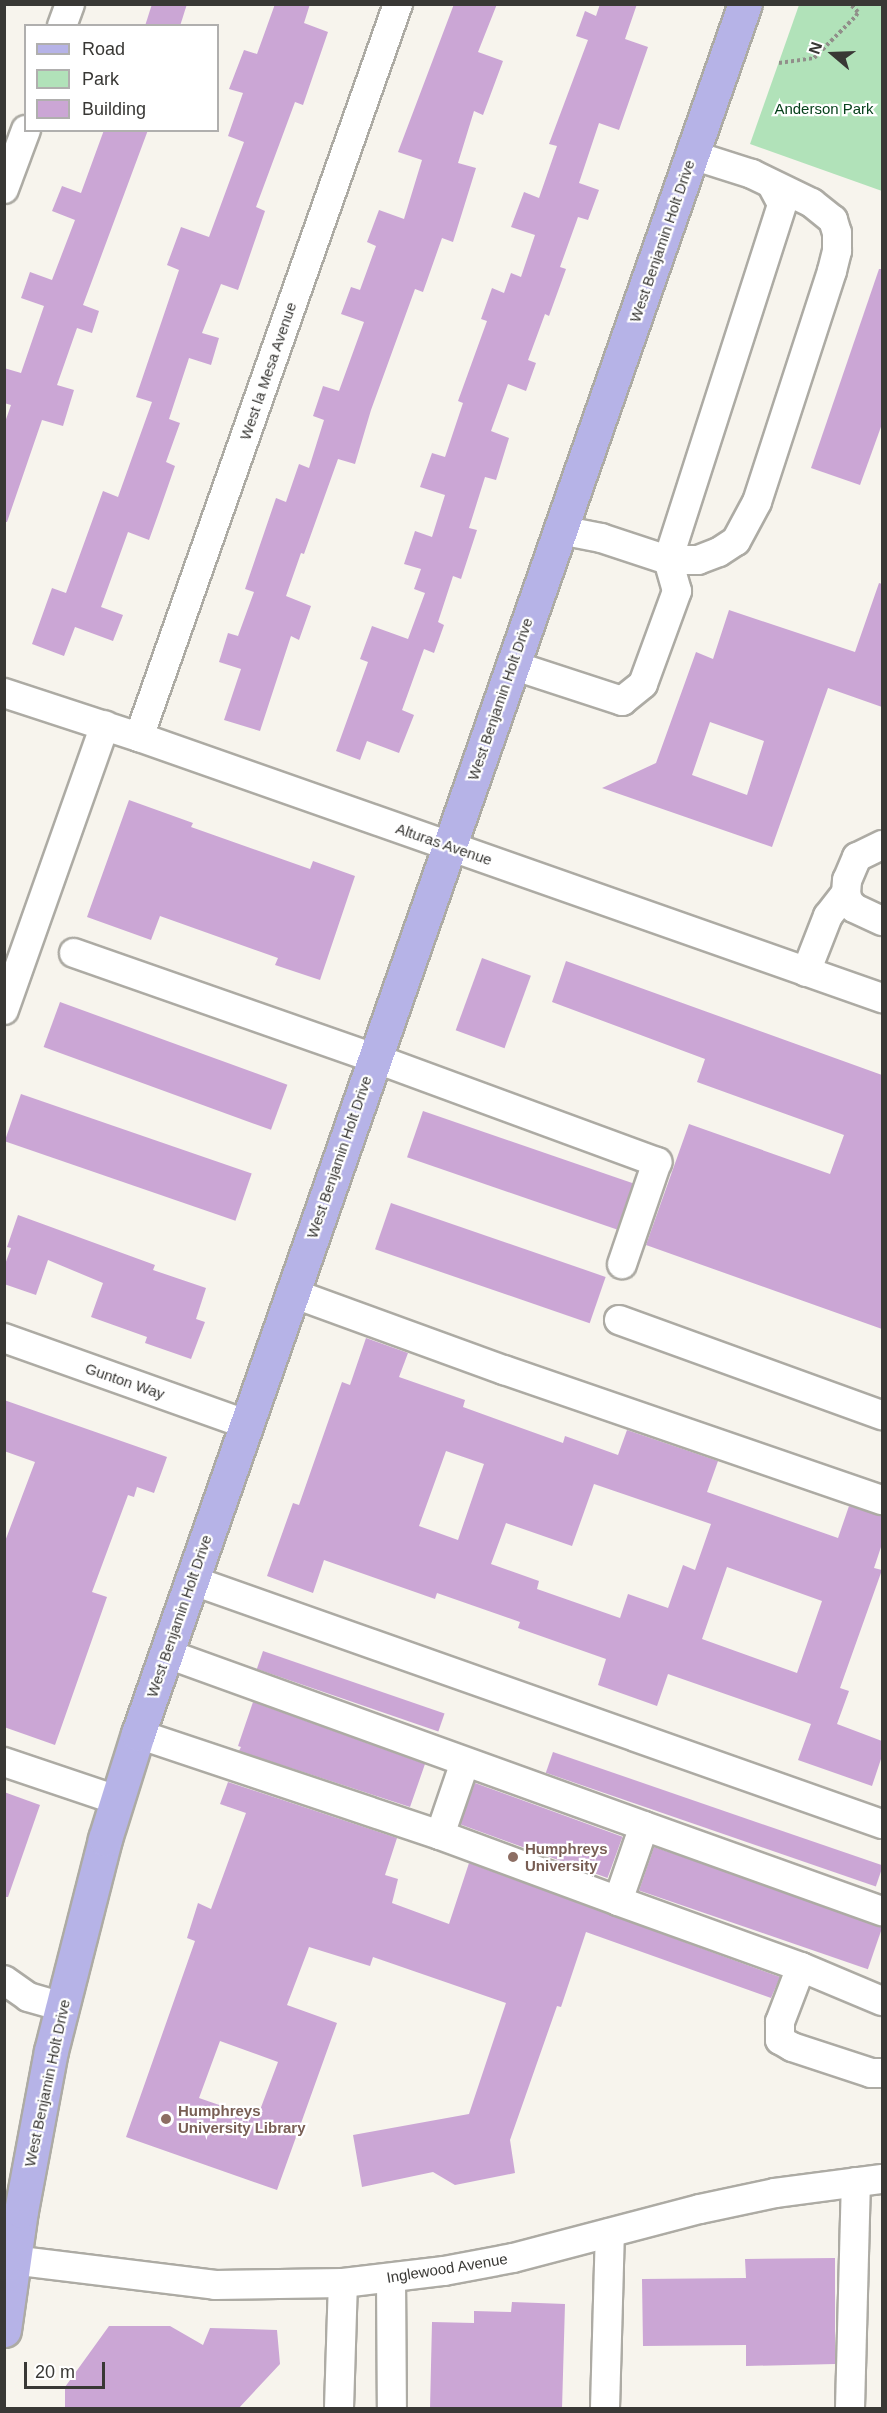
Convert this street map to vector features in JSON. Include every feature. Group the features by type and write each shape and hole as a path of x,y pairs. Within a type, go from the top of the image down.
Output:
{"main road":[{"name":"West Benjamin Holt Drive","path":"4,2330 10,2259 62,2007 117,1800 138,1734 745,4"}],"street":[{"path":"63,24 70,4"},
{"name":"West la Mesa Avenue","path":"139,737 398,4"},
{"path":"4,189 25,132"},
{"path":"560,530 601,538 668,560 698,560 719,552 736,541 750,518 832,271 837,251 833,220 812,203 752,174 692,155"},
{"path":"512,665 622,701 644,684 677,591 668,560 782,204 772,185"},
{"name":"Alturas Avenue","path":"4,693 105,725 882,998"},
{"path":"4,1010 105,725"},
{"path":"882,845 857,857 847,880 846,893 854,908 882,921"},
{"path":"806,972 828,916 846,893"},
{"path":"74,953 374,1058 657,1162 622,1264"},
{"path":"292,1293 504,1370 882,1500"},
{"path":"619,1320 882,1415"},
{"name":"Gunton Way","path":"4,1338 246,1424"},
{"path":"191,1580 882,1824"},
{"path":"165,1653 882,1911"},
{"path":"138,1734 440,1836 801,1967 882,2001"},
{"path":"4,1762 117,1800"},
{"path":"440,1836 465,1762"},
{"path":"618,1901 644,1826"},
{"path":"801,1967 780,2022 780,2040 792,2047 871,2073 882,2073"},
{"path":"4,1980 16,1996 62,2007"},
{"path":"850,2409 869,2180"},
{"name":"Inglewood Avenue","path":"10,2259 214,2285 344,2283 392,2278 513,2258 700,2209 775,2193 869,2180"},
{"path":"605,2409 610,2233"},
{"path":"392,2278 392,2409"},
{"path":"339,2409 344,2283"}],"path":[{"path":"779,63 814,58 858,12 850,4"}],"green space":[{"name":"Anderson Park","path":"799,5 882,5 882,191 750,144"}],"building":[{"path":"152,4 187,4 181,24 146,24"},
{"path":"275,4 310,4 304,23 328,32 303,105 295,102 256,207 265,211 238,290 221,284 202,333 219,338 211,365 189,358 169,419 180,423 166,462 175,466 149,540 128,532 101,607 123,615 113,641 75,627 64,656 32,644 52,588 66,593 103,491 118,497 152,402 136,397 179,270 167,265 181,227 209,237 244,142 228,136 243,93 229,89 244,50 257,54"},
{"path":"454,4 497,4 478,52 503,61 483,115 474,111 458,163 476,168 453,242 442,238 423,292 415,289 371,410 355,464 338,459 304,554 301,553 286,596 311,606 299,640 291,636 260,731 224,720 241,669 219,662 228,633 238,636 254,592 245,589 276,498 286,502 299,464 309,468 324,420 313,416 323,386 339,391 364,322 341,314 351,287 360,290 376,246 367,242 379,210 404,219 422,160 398,152"},
{"path":"600,4 637,4 625,39 648,47 619,130 599,123 579,183 599,190 588,220 578,217 560,267 566,269 549,316 545,314 528,360 536,363 526,391 508,384 491,431 509,438 496,480 485,477 469,528 477,530 461,579 453,576 438,622 444,625 434,653 424,649 402,710 414,715 399,753 367,741 360,760 336,751 368,662 360,659 372,626 408,639 425,593 414,589 421,569 404,564 415,531 432,537 445,495 420,487 432,453 445,457 463,403 458,401 487,321 481,319 492,288 504,293 511,273 521,277 535,235 511,227 524,192 539,198 557,146 549,144 588,40 576,36 585,11 596,16"},
{"path":"103,132 147,132 83,305 99,311 92,333 77,328 57,385 74,390 63,426 42,420 7,522 4,522 4,425 11,405 4,403 4,368 21,373 44,306 21,298 30,272 52,280 75,220 52,211 62,186 81,193"},
{"path":"879,269 882,269 882,424 860,485 811,468"},
{"path":"879,583 882,584 882,707 828,688 772,847 602,788 656,763 696,652 713,659 729,610 855,652","holes":["710,722 764,741 747,795 692,775"]},
{"path":"129,800 193,823 191,827 310,869 313,861 355,876 320,980 275,965 278,958 160,916 151,940 87,917"},
{"path":"482,958 531,976 505,1048 456,1030"},
{"path":"566,961 882,1075 882,1329 646,1245 689,1124 830,1174 844,1135 697,1082 705,1059 552,1002"},
{"path":"60,1002 287,1085 271,1130 44,1047"},
{"path":"21,1094 252,1173 235,1221 5,1141"},
{"path":"423,1111 633,1183 617,1230 407,1157"},
{"path":"391,1203 606,1277 590,1323 375,1249"},
{"path":"18,1215 155,1265 153,1270 206,1288 196,1319 205,1322 191,1359 145,1343 147,1337 91,1317 103,1283 48,1260 36,1295 4,1284 4,1267 11,1248 7,1247"},
{"path":"366,1338 408,1353 399,1377 465,1400 463,1407 563,1443 565,1436 618,1455 627,1430 718,1461 707,1492 838,1538 849,1506 882,1516 882,1544 874,1568 882,1570 840,1688 849,1691 837,1724 882,1741 882,1756 872,1786 798,1760 811,1724 668,1674 657,1706 598,1685 606,1659 518,1628 520,1622 437,1593 435,1599 324,1560 313,1593 267,1576 293,1503 299,1505 342,1382 350,1385","holes":["446,1451 484,1464 458,1540 419,1526","594,1484 711,1524 695,1570 683,1565 668,1608 628,1594 620,1618 537,1589 539,1581 491,1564 506,1523 572,1546","727,1567 822,1601 797,1673 702,1639"]},
{"path":"4,1400 167,1457 154,1493 137,1487 134,1497 128,1495 92,1592 107,1597 55,1745 4,1727 4,1544 35,1462 4,1451"},
{"path":"263,1651 445,1714 438,1731 257,1669"},
{"path":"253,1702 425,1764 410,1807 239,1751 241,1747 238,1746"},
{"path":"553,1752 882,1865 876,1886 546,1773"},
{"path":"228,1782 397,1838 385,1875 398,1879 392,1903 449,1924 469,1863 780,1977 771,1998 586,1932 561,2007 557,2006 510,2140 515,2173 455,2185 433,2172 362,2187 353,2135 469,2114 506,2003 373,1957 370,1966 309,1947 287,2005 337,2023 277,2190 126,2137 195,1941 187,1938 198,1903 211,1909 246,1813 220,1804","holes":["220,2041 278,2062 257,2118 199,2098"]},
{"path":"475,1783 623,1837 607,1878 460,1824"},
{"path":"4,1792 40,1805 8,1897 4,1897"},
{"path":"654,1847 882,1926 868,1969 639,1890"},
{"path":"835,2258 835,2364 746,2366 746,2345 643,2346 642,2279 746,2278 745,2259"},
{"path":"512,2302 565,2304 562,2409 430,2409 432,2322 474,2323 474,2311 511,2312"},
{"path":"109,2326 170,2326 203,2345 210,2328 277,2330 280,2364 238,2409 65,2409 65,2387"}],"place":[{"name":"Humphreys University","path":"513,1857"},
{"name":"Humphreys University Library","path":"166,2119"}]}
